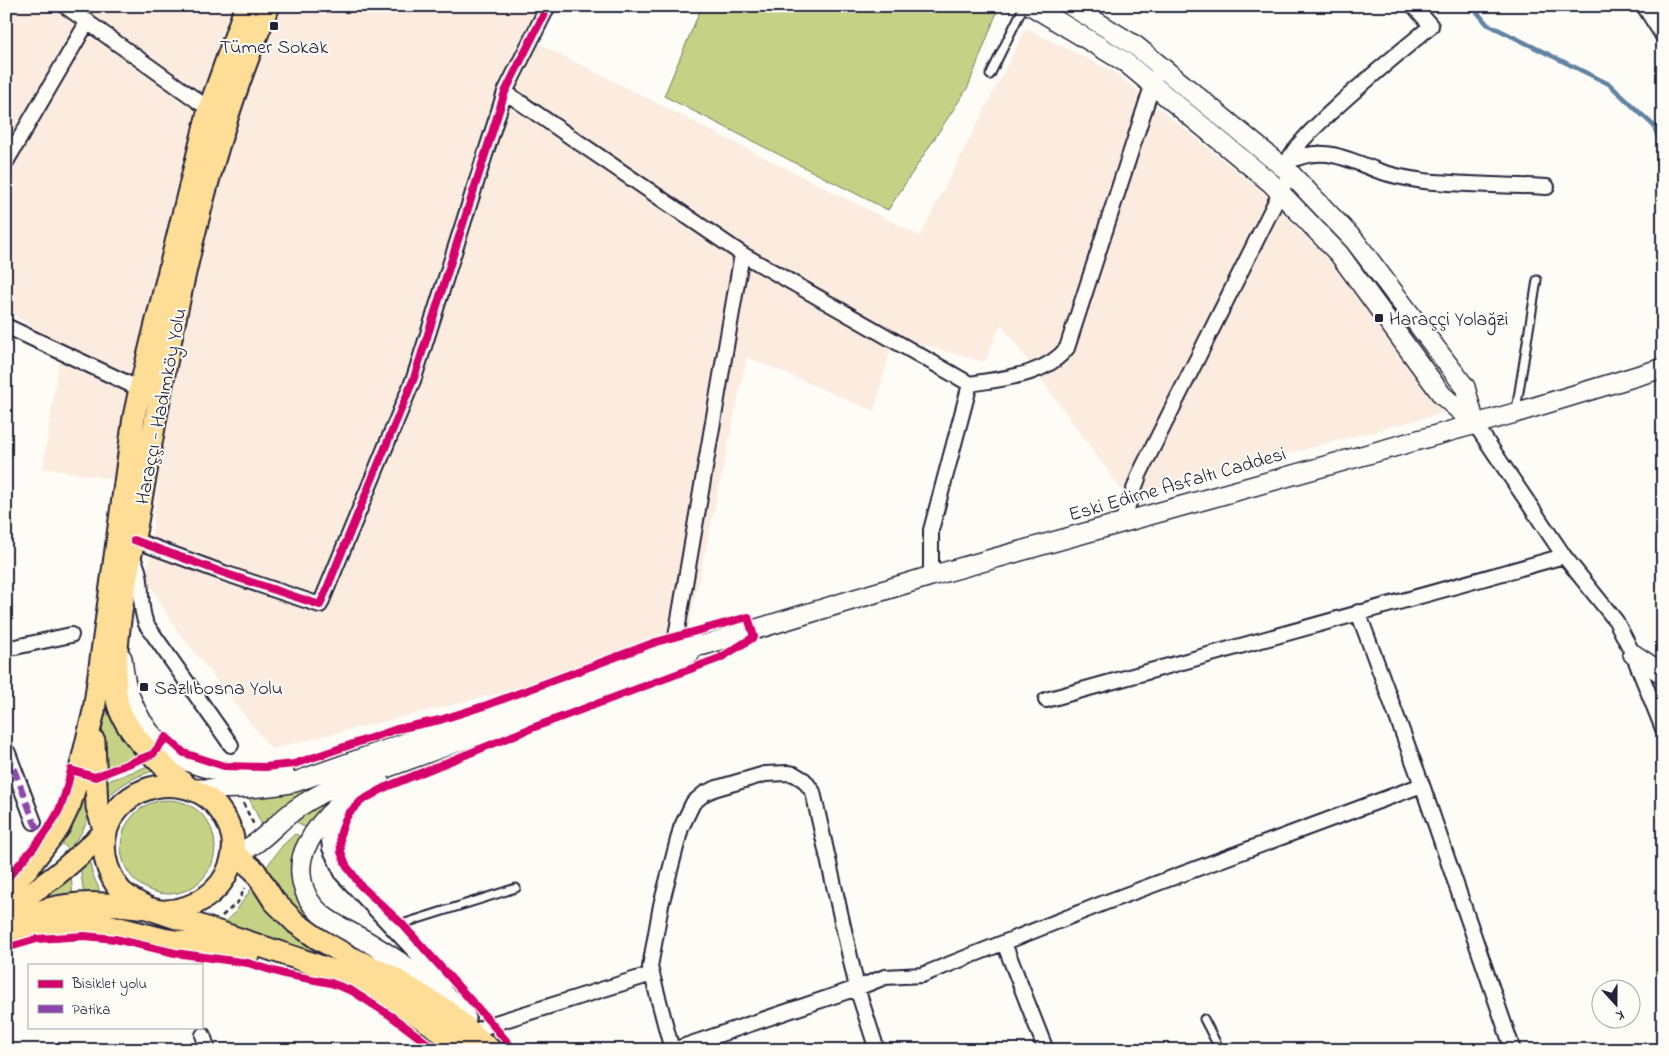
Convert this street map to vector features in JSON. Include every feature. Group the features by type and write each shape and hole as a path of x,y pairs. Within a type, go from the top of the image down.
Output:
{"main road":[{"name":"Haraççı - Hadımköy Yolu","path":"94,711 133,427 140,389 218,113 246,6"},
{"name":"Haraççı - Hadımköy Yolu","path":"190,788 162,764 127,726 117,700 115,679 118,636 124,588 164,375 218,113 269,6"},
{"path":"1032,6 1125,62 1271,183 1339,254 1442,395 1475,424"},
{"path":"1071,6 1136,46 1289,168 1355,241 1465,387 1475,424"},
{"name":"Eski Edirne Asfaltı Caddesi","path":"704,645 931,576 1515,413 1663,368"},
{"path":"118,636 126,684 145,727 160,744 176,756 202,768 262,774 291,772 383,741 398,737 417,738"},
{"path":"6,906 35,892 52,880 105,832 115,813 136,793 150,787 164,785 190,788 236,788 277,786 295,782 674,648 704,645"},
{"path":"234,852 243,851 261,839 312,797 336,786 652,671 704,645"},
{"path":"1633,654 1663,674"},
{"path":"94,711 97,807 105,832 105,859 116,884 134,901 150,909 299,959 355,980 387,996 432,1025 491,1050"},
{"path":"6,887 27,869 49,841 70,804 94,711"},
{"path":"435,750 425,759 376,782 340,802 322,820 304,850 300,864 301,877 304,889 320,913 372,944 440,991 463,1012 468,1041"},
{"path":"6,923 43,910 82,904 150,909 165,912 198,903 212,894 230,868 234,852 233,837 225,817 217,806 208,798 190,788"},
{"path":"234,852 255,871 274,901 296,923 348,956 390,976 439,1006 468,1041"},
{"path":"6,934 44,925 68,923 107,925 163,939 240,951 270,958 299,959"}],"street":[{"path":"66,6 218,113"},
{"path":"132,548 224,572 320,605 414,378 505,92 548,6"},
{"path":"1122,522 1140,473 1280,192 1296,148 1323,119 1431,26 1414,6"},
{"path":"1644,6 1663,36"},
{"path":"6,162 88,21"},
{"path":"505,92 742,254 970,384 1027,373 1060,358 1067,348 1158,64"},
{"path":"1289,168 1301,155 1321,153 1346,158 1382,172 1423,181 1547,187"},
{"path":"674,648 742,254"},
{"path":"6,326 140,389"},
{"path":"931,576 931,530 970,384"},
{"path":"1475,424 1564,556 1616,621 1633,654 1663,729"},
{"path":"132,548 140,574 142,613 146,624 231,745"},
{"path":"1046,700 1564,556"},
{"path":"1358,612 1422,785 1513,1050"},
{"path":"6,649 71,634"},
{"path":"6,753 8,753 34,822"},
{"path":"877,1050 857,988 813,792 804,780 788,773 765,774 705,792 693,803 681,828 661,905 650,967 673,1050 857,988 885,977 922,975 1104,903 1422,785"},
{"path":"340,802 329,840 335,861 343,876 436,974 449,999"},
{"path":"1004,943 1046,1050"},
{"path":"468,1041 492,1024 652,974"},
{"path":"203,1035 208,1050"}],"lane":[{"path":"990,75 1024,6"},
{"path":"1515,413 1537,280"},
{"path":"392,928 516,888"},
{"path":"1204,1019 1220,1050"}],"path":[{"path":"236,788 261,839"}],"shaded area":[{"path":"6,6 542,6 528,38 920,236 1026,28 1114,72 1264,193 1330,262 1444,413 1126,496 1001,324 985,362 894,337 874,411 747,357 685,645 619,664 271,749 176,629 147,580 157,487 43,468 61,346 6,310"}],"green space":[{"path":"702,6 986,6 997,12 968,87 888,210 664,96"},
{"path":"102,689 143,757 103,771"},
{"path":"151,765 157,770 128,781 105,800 103,783"},
{"path":"337,779 263,827 248,796 289,793"},
{"path":"88,782 89,802 85,825 68,849 56,838"},
{"path":"334,797 310,828 302,826 295,820"},
{"path":"168,800 186,804 201,814 211,829 215,847 211,865 201,880 186,890 168,894 150,890 135,880 125,865 121,847 125,829 135,814 150,804"},
{"path":"295,834 304,838 296,889 425,986 311,924 282,896 264,870 283,845"},
{"path":"89,858 92,873 102,896 84,896 80,865"},
{"path":"71,875 73,898 36,905 34,900"},
{"path":"254,885 320,948 316,957 225,922 234,914"}],"waterway":[{"path":"1472,6 1487,24 1609,84 1654,126 1663,153"}],"marked path":[{"path":"6,753 8,753 34,822 42,836"}],"cycle path":[{"path":"134,540 320,605 414,378 505,92 548,6"},
{"path":"6,880 41,839 53,821 63,802 71,770 95,777 153,754 166,737 184,753 224,766 265,767 294,764 397,729 440,720 487,705 656,642 748,617 754,637 720,658 532,728 386,787 361,801 345,820 340,835 341,852 347,867 360,885 402,924 514,1050"},
{"path":"6,948 37,939 85,936 115,939 175,953 248,963 284,974 331,983 352,991 391,1016 436,1050"}],"place":[{"name":"Tümer Sokak","path":"274,26"},
{"name":"Haraççi Yolağzi","path":"1379,318"},
{"name":"Sazlıbosna Yolu","path":"144,687"}]}
